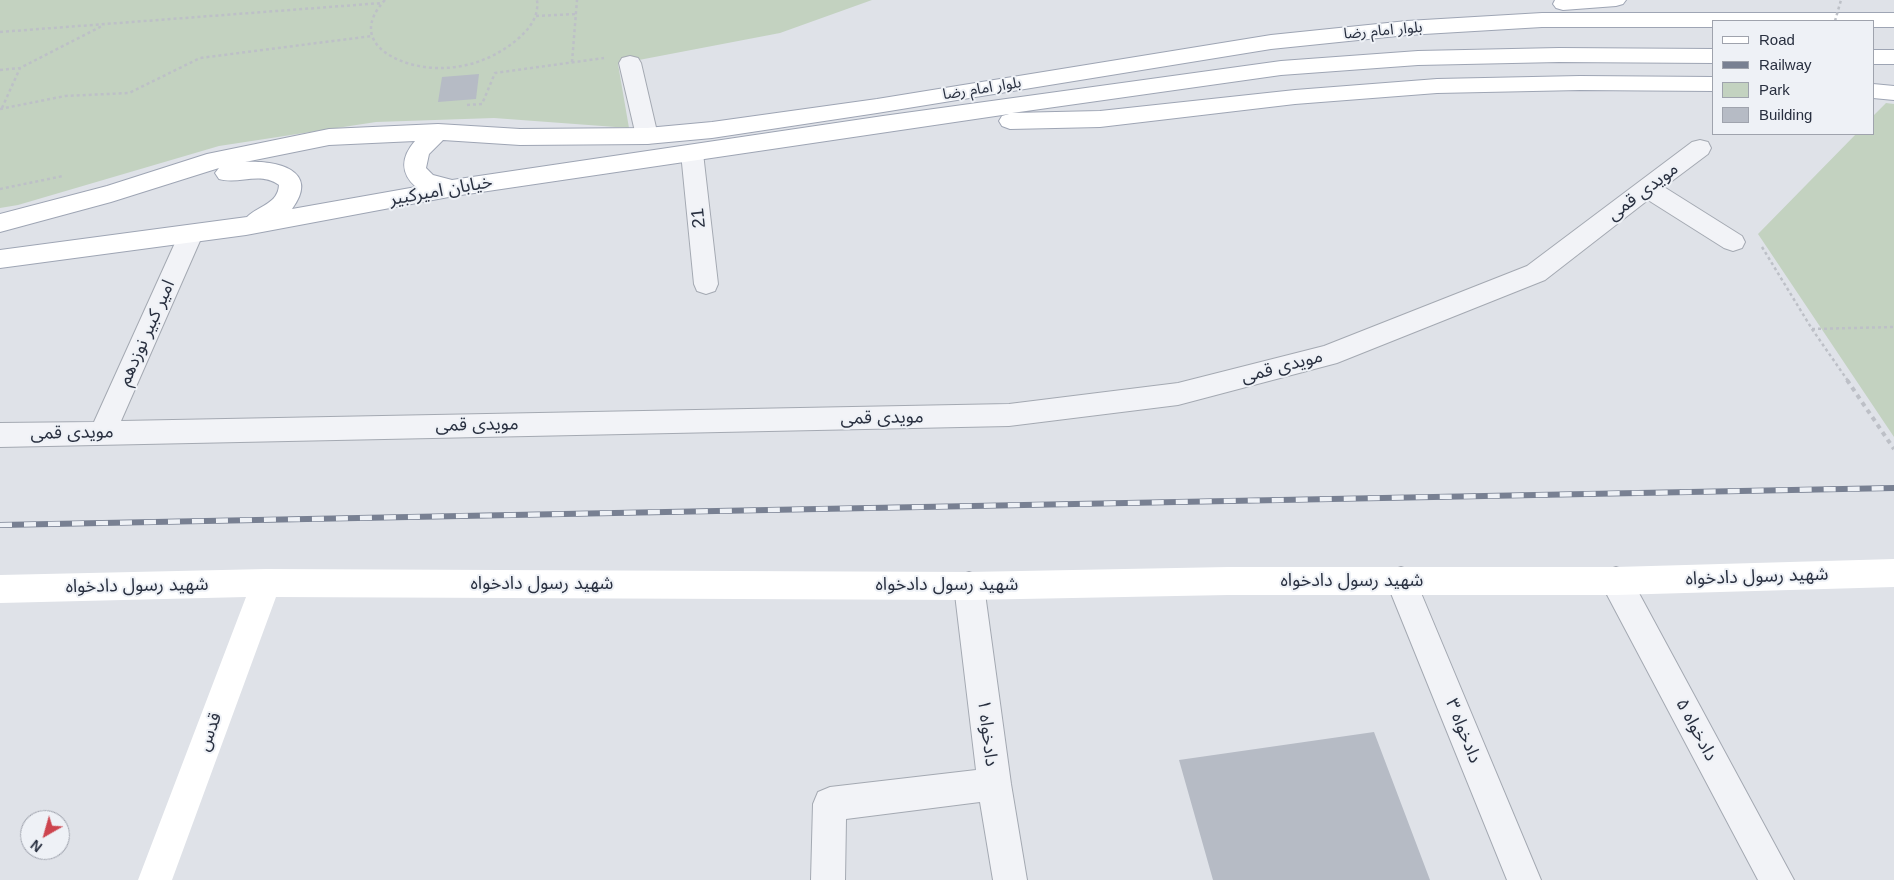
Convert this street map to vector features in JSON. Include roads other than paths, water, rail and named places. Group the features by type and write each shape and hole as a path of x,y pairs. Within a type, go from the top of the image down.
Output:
{"main road":[{"path":"1407,28 1507,9 1593,0 1616,0"},
{"name":"بلوار امام رضا","path":"880,115 1272,42 1407,28 1542,20 1894,20"},
{"name":"بلوار امام رضا","path":"880,115 1281,68 1418,58 1559,55 1712,56"},
{"path":"1874,57 1894,57"},
{"path":"0,223 111,194 207,162 329,137 438,132 520,137 647,136 880,115 1100,119 1296,97 1437,86 1580,83 1712,84"},
{"path":"1874,86 1894,86"},
{"path":"1874,91 1894,93"},
{"name":"خیابان امیرکبیر","path":"0,259 246,226 454,188 692,153 880,115"},
{"path":"438,132 425,141 416,152 414,163 416,174 425,182 439,187 454,188"},
{"path":"111,194 250,169 267,170 283,175 291,182 292,192 284,204 269,215 246,226"},
{"name":"شهید رسول دادخواه","path":"0,590 266,583 969,586 1228,580 1616,581 1894,573"},
{"name":"قدس","path":"155,880 266,583"}],"street":[{"path":"630,63 647,136"},
{"name":"مویدی قمی","path":"0,434 1009,415 1178,394 1328,356 1536,273 1700,148"},
{"name":"21","path":"692,153 706,284"},
{"path":"1648,188 1733,242"},
{"name":"امیر کبیر نوزدهم","path":"103,432 191,234"},
{"name":"دادخواه ۳","path":"1401,581 1524,880"},
{"name":"دادخواه ۵","path":"1616,581 1776,880"},
{"name":"دادخواه ۱","path":"969,586 994,784 1010,880"},
{"path":"828,880 830,804 994,784"}],"railway":[{"path":"0,525 1894,488"}]}
